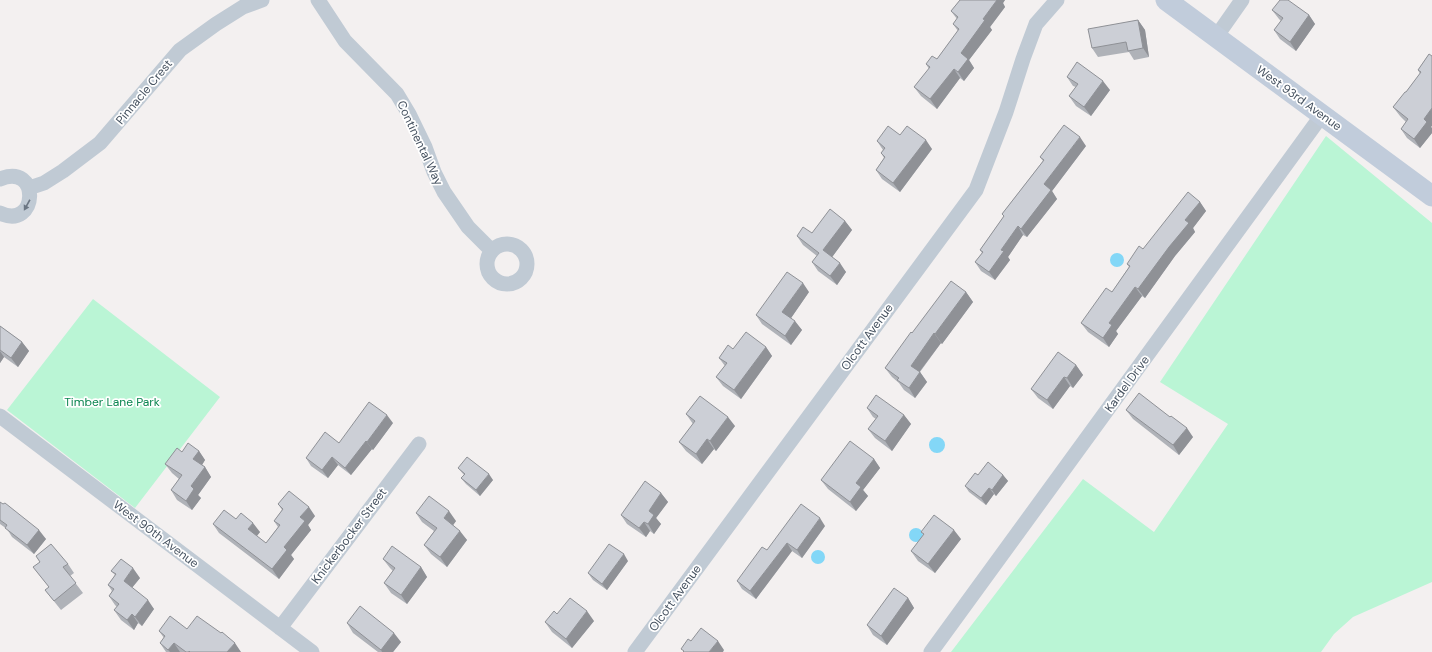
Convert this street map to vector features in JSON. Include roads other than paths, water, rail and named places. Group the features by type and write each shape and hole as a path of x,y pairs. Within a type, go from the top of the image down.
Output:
{"street":[{"name":"Pinnacle Crest","path":"29,188 44,182 63,171 100,143 180,50 243,7 262,0"},
{"name":"Continental Way","path":"318,0 345,42 397,94 409,114 425,147 434,172 444,192 468,227 492,251"},
{"name":"Olcott Avenue","path":"635,652 976,190 1006,112 1022,59 1036,24 1057,0"},
{"name":"West 93rd Avenue","path":"1166,0 1432,196"},
{"path":"1216,37 1242,0"},
{"name":"Kardel Drive","path":"931,652 1322,115"},
{"path":"0,178 6,176 20,178 29,188 30,200 28,207 18,215 11,216 0,213"},
{"name":"West 90th Avenue","path":"0,416 312,652"},
{"name":"Knickerbocker Street","path":"280,628 419,444"}],"water":[{"path":"1114,253 1120,253 1124,257 1124,263 1120,267 1114,267 1110,263 1110,257"},
{"path":"934,437 940,437 945,442 943,451 940,453 934,453 929,448 929,442"},
{"path":"916,528 921,530 923,535 921,540 916,542 911,540 909,535 911,530"},
{"path":"818,550 823,552 825,557 823,562 818,564 813,562 811,557 813,552"}],"park label":[{"name":"Timber Lane Park","path":"112,402"}]}
